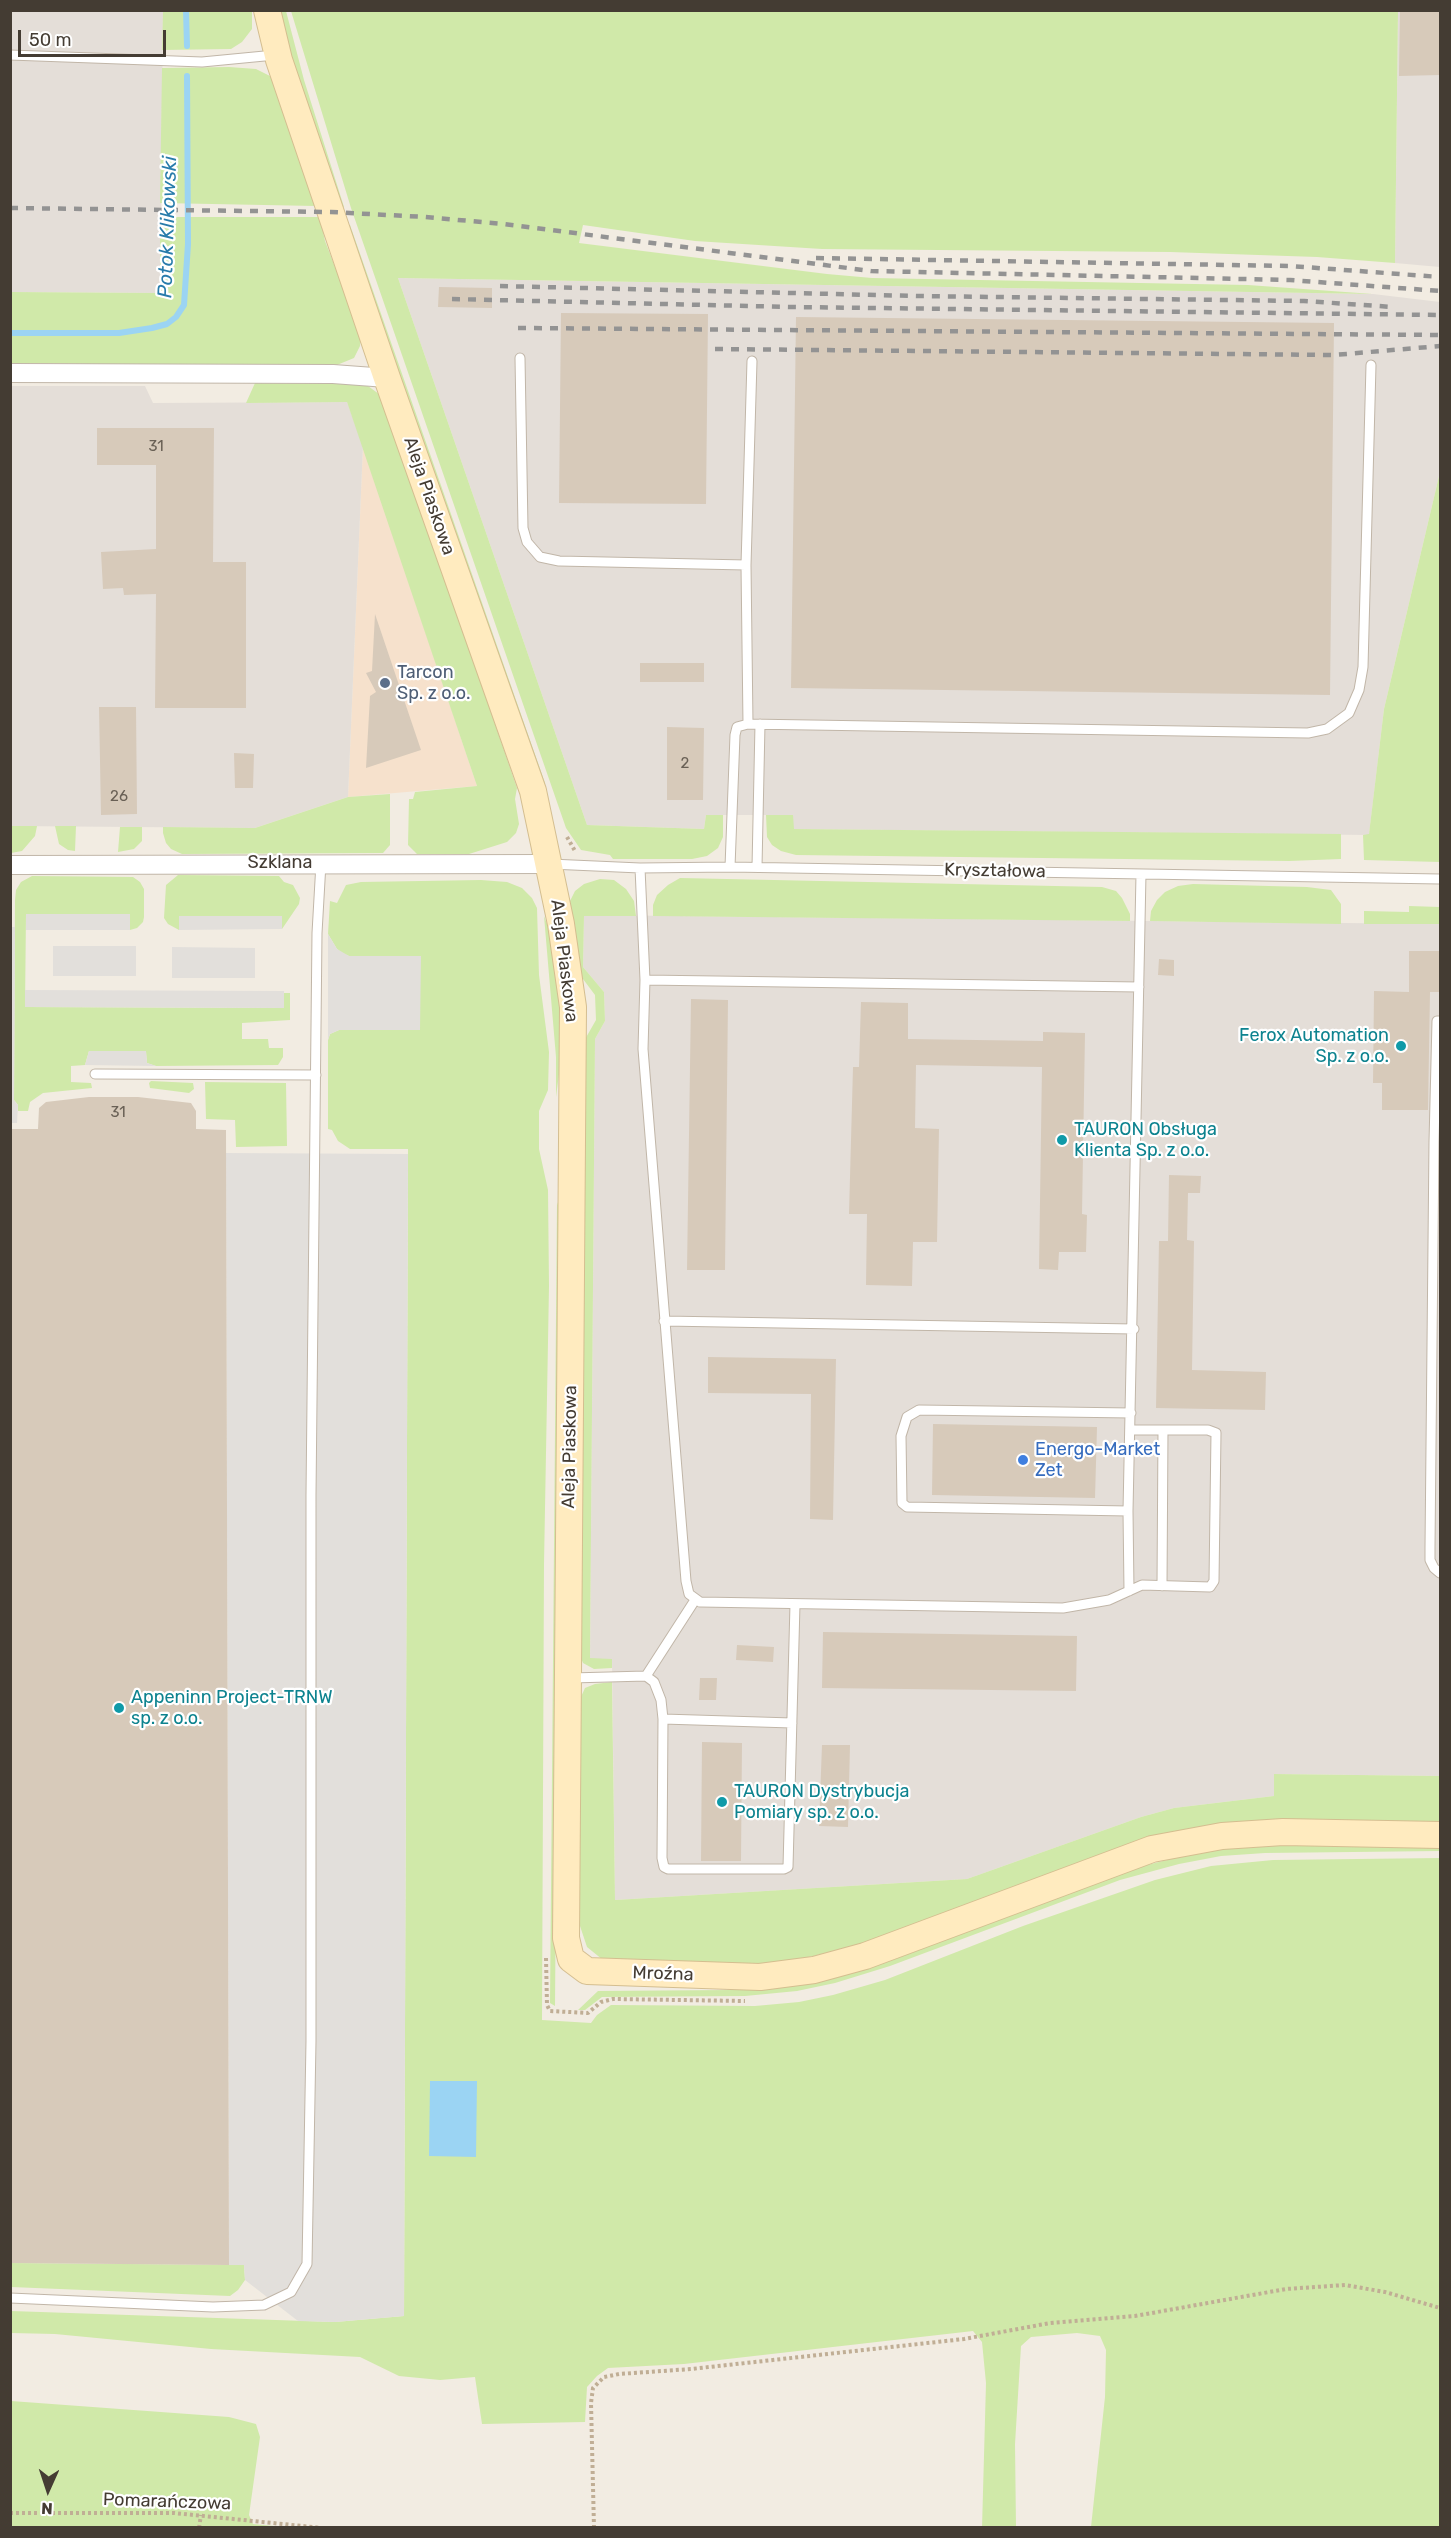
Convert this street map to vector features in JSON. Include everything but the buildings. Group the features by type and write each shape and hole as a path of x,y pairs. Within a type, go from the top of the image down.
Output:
{"main road":[{"name":"Aleja Piaskowa","path":"267,10 278,55 387,378 533,791 550,864 573,1007 566,1938 571,1959"},
{"name":"Mroźna","path":"571,1959 587,1971 760,1977 813,1970 865,1956 1152,1849 1222,1836 1283,1832 1440,1835"}],"street":[{"path":"10,373 333,374 387,378"},
{"name":"Szklana","path":"13,870 321,863 550,864"}],"lane":[{"path":"10,55 202,62 278,55"},
{"path":"520,358 523,528 527,542 540,558 559,561 746,565"},
{"path":"748,724 746,565 752,361"},
{"path":"730,867 735,735 737,727 748,724 1308,733 1327,729 1348,712 1359,690 1363,667 1371,366"},
{"path":"757,867 760,724"},
{"path":"10,2298 213,2307 264,2306 291,2292 307,2264 311,2041 311,1494 317,933 321,863"},
{"name":"Kryształowa","path":"550,864 640,868 757,867 1440,879"},
{"path":"640,868 645,980 643,1049 664,1321 686,1581 689,1594 700,1602 1063,1608 1109,1600 1142,1585 1210,1587 1214,1584 1217,1445 1214,1431 1130,1430"},
{"path":"1129,1591 1128,1511 1134,1329 1141,874"},
{"path":"645,980 1139,987"},
{"path":"1440,1021 1437,1021 1434,1142 1430,1547 1430,1560 1440,1573"},
{"path":"95,1074 316,1076"},
{"path":"664,1321 1134,1329"},
{"path":"1128,1511 907,1507 902,1503 901,1436 907,1417 919,1410 1131,1413"},
{"path":"1162,1586 1163,1430"},
{"path":"646,1676 695,1600"},
{"path":"568,1678 646,1676 654,1682 663,1719 662,1858 664,1866 668,1869 773,1870 788,1867 795,1604"},
{"path":"663,1719 792,1723"}],"path":[{"path":"566,835 575,851 583,855"},
{"path":"550,2011 588,2013"},
{"path":"594,2528 591,2403 593,2388 604,2377 964,2339 1050,2323 1135,2316 1286,2289 1346,2285 1385,2292 1440,2308"},
{"name":"Pomarańczowa","path":"10,2513 174,2513 322,2528"},
{"path":"199,2528 201,2515"}],"shaded area":[{"path":"11,11 163,11 160,293 11,292"},
{"path":"1398,11 1440,11 1440,267 1395,263"},
{"path":"398,278 1373,294 1440,302 1440,472 1384,709 1369,835 793,829 793,815 706,815 704,829 587,825"},
{"path":"10,386 145,386 153,403 347,402 363,445 348,797 255,828 11,826"},
{"path":"363,445 477,786 348,797"},
{"path":"26,914 130,914 130,930 26,930"},
{"path":"584,915 1440,924 1440,1776 1274,1774 1274,1796 1174,1808 1141,1817 967,1879 615,1900 612,1660 590,1659 595,1039 605,1021 604,992 583,967"},
{"path":"179,916 282,916 282,929 179,930"},
{"path":"11,927 15,927 14,1100 18,1105 17,1123 10,1123"},
{"path":"328,934 337,949 349,956 421,956 420,1030 339,1030 330,1034 328,1040"},
{"path":"53,946 136,946 136,976 53,976"},
{"path":"172,947 255,948 255,978 172,978"},
{"path":"25,990 284,991 284,1008 25,1007"},
{"path":"89,1051 146,1051 147,1063 156,1066 85,1065"},
{"path":"226,1153 408,1154 404,2316 335,2322 298,2321 245,2280 244,2265 229,2265"}],"green space":[{"path":"163,11 252,11 252,29 242,42 231,49 162,50"},
{"path":"279,11 286,11 304,80 344,207 339,206 292,60"},
{"path":"291,11 1398,11 1395,263 1317,257 1170,252 822,249 695,241 583,225 579,243 872,278 1248,285 1373,294 398,278 587,825 704,829 706,815 723,815 723,837 718,848 707,856 692,859 613,859 610,855 581,850 566,828 351,208"},
{"path":"162,68 256,69 278,83 316,206 160,203"},
{"path":"160,217 320,217 325,241 361,334 360,346 354,358 332,367 11,363 10,292 160,293"},
{"path":"346,225 350,225 545,783 541,785"},
{"path":"255,383 356,384 368,386 383,397 517,788 515,799 519,824 516,833 507,842 469,854 417,854 408,845 409,799 413,799 415,792 477,786 347,402 246,403"},
{"path":"1440,472 1440,862 1364,860 1363,835 1369,834 1384,709"},
{"path":"390,794 390,845 383,853 182,854 171,849 163,833 163,827 255,828 348,797"},
{"path":"766,815 793,815 794,829 1341,834 1341,859 1289,861 796,855 781,851 772,845 767,837"},
{"path":"11,826 37,826 35,836 22,851 11,853"},
{"path":"55,826 76,826 75,851 68,850 59,844"},
{"path":"120,827 142,827 142,841 134,849 118,852"},
{"path":"178,875 279,876 284,882 293,885 300,898 299,904 282,929 281,916 180,916 179,930 168,924 164,918 166,885"},
{"path":"32,876 133,877 144,889 144,917 143,922 137,928 130,930 130,914 26,914 25,1007 284,1008 284,993 290,993 290,1020 242,1023 242,1039 268,1039 269,1048 283,1048 283,1057 278,1065 156,1066 147,1063 146,1052 89,1051 85,1065 71,1066 71,1082 91,1083 92,1088 43,1093 30,1102 28,1111 18,1111 18,1105 14,1100 15,900 16,890 21,882"},
{"path":"680,878 1102,887 1116,891 1122,898 1130,914 1130,921 653,916 653,905 657,895"},
{"path":"600,879 614,880 626,889 634,901 636,916 584,916 583,967 604,992 605,1021 595,1039 590,1658 612,1659 612,1668 594,1669 583,1663 580,1656 584,1041 596,1020 595,995 580,975 570,901 575,891 584,884"},
{"path":"481,880 507,882 522,888 532,898 537,908 539,975 549,1052 548,1090 539,1111 539,1149 548,1190 549,1286 544,1564 542,2020 591,2023 597,2015 611,2005 755,2006 799,2002 833,1995 885,1980 1023,1926 1155,1880 1211,1866 1273,1860 1440,1858 1440,2527 1091,2527 1105,2397 1106,2350 1100,2336 1077,2333 1031,2337 1021,2346 1015,2444 1016,2527 982,2528 986,2383 982,2342 973,2331 684,2364 608,2368 587,2387 585,2422 482,2424 475,2377 440,2380 399,2376 360,2357 211,2349 55,2334 11,2333 11,2311 335,2322 404,2316 408,1149 350,1149 338,1141 332,1130 328,1129 328,1040 330,1034 339,1030 420,1030 420,956 349,956 337,949 328,934 330,901 337,903 346,885 361,882"},
{"path":"1193,884 1307,887 1331,890 1341,904 1341,924 1150,921 1151,911 1165,892 1178,886"},
{"path":"1409,906 1440,907 1440,924 1364,924 1364,911 1409,912"},
{"path":"544,916 549,929 561,1002 561,1059 556,1097 556,1057"},
{"path":"151,1081 193,1083 194,1089 189,1093 150,1088"},
{"path":"205,1082 286,1083 287,1146 236,1147 235,1120 206,1119"},
{"path":"557,1202 561,1215 561,1237 555,2006 550,2003"},
{"path":"612,1682 615,1900 967,1879 1141,1817 1174,1808 1274,1796 1274,1774 1440,1776 1440,1823 1078,1864 882,1938 814,1956 767,1964 692,1967 603,1960 587,1947 580,1926 580,1699 585,1688"},
{"path":"1440,1845 1440,1851 1265,1853 1221,1856 1179,1864 1120,1880 890,1966 835,1983 797,1991 745,1996 602,1997 585,2010 578,2010 598,1991 730,1990 777,1986 1143,1866 1179,1857 1224,1849 1269,1846"},
{"path":"11,2263 244,2265 245,2280 230,2296 11,2287"},
{"path":"11,2401 229,2417 256,2424 260,2437 249,2515 253,2524 284,2527 11,2527"}],"water":[{"path":"430,2081 477,2081 476,2157 429,2156"}],"waterway":[{"name":"Potok Klikowski","path":"186,10 187,46"},
{"name":"Potok Klikowski","path":"10,333 119,333 167,324 176,317 184,305 188,244 187,76"}],"railway":[{"path":"10,208 331,212 425,217 504,224 871,271 1290,280 1440,291"},
{"path":"816,258 1290,266 1440,277"},
{"path":"500,286 917,296 1304,301 1393,307"},
{"path":"452,299 793,307 1440,315"},
{"path":"518,328 1440,335"},
{"path":"715,349 1334,355 1440,346"}],"place":[{"name":"Tarcon Sp. z o.o.","path":"385,683"},
{"name":"Ferox Automation Sp. z o.o.","path":"1401,1046"},
{"name":"TAURON Obsługa Klienta Sp. z o.o.","path":"1062,1140"},
{"name":"Energo-Market Zet","path":"1023,1460"},
{"name":"Appeninn Project-TRNW sp. z o.o.","path":"119,1708"},
{"name":"TAURON Dystrybucja Pomiary sp. z o.o.","path":"722,1802"}]}
